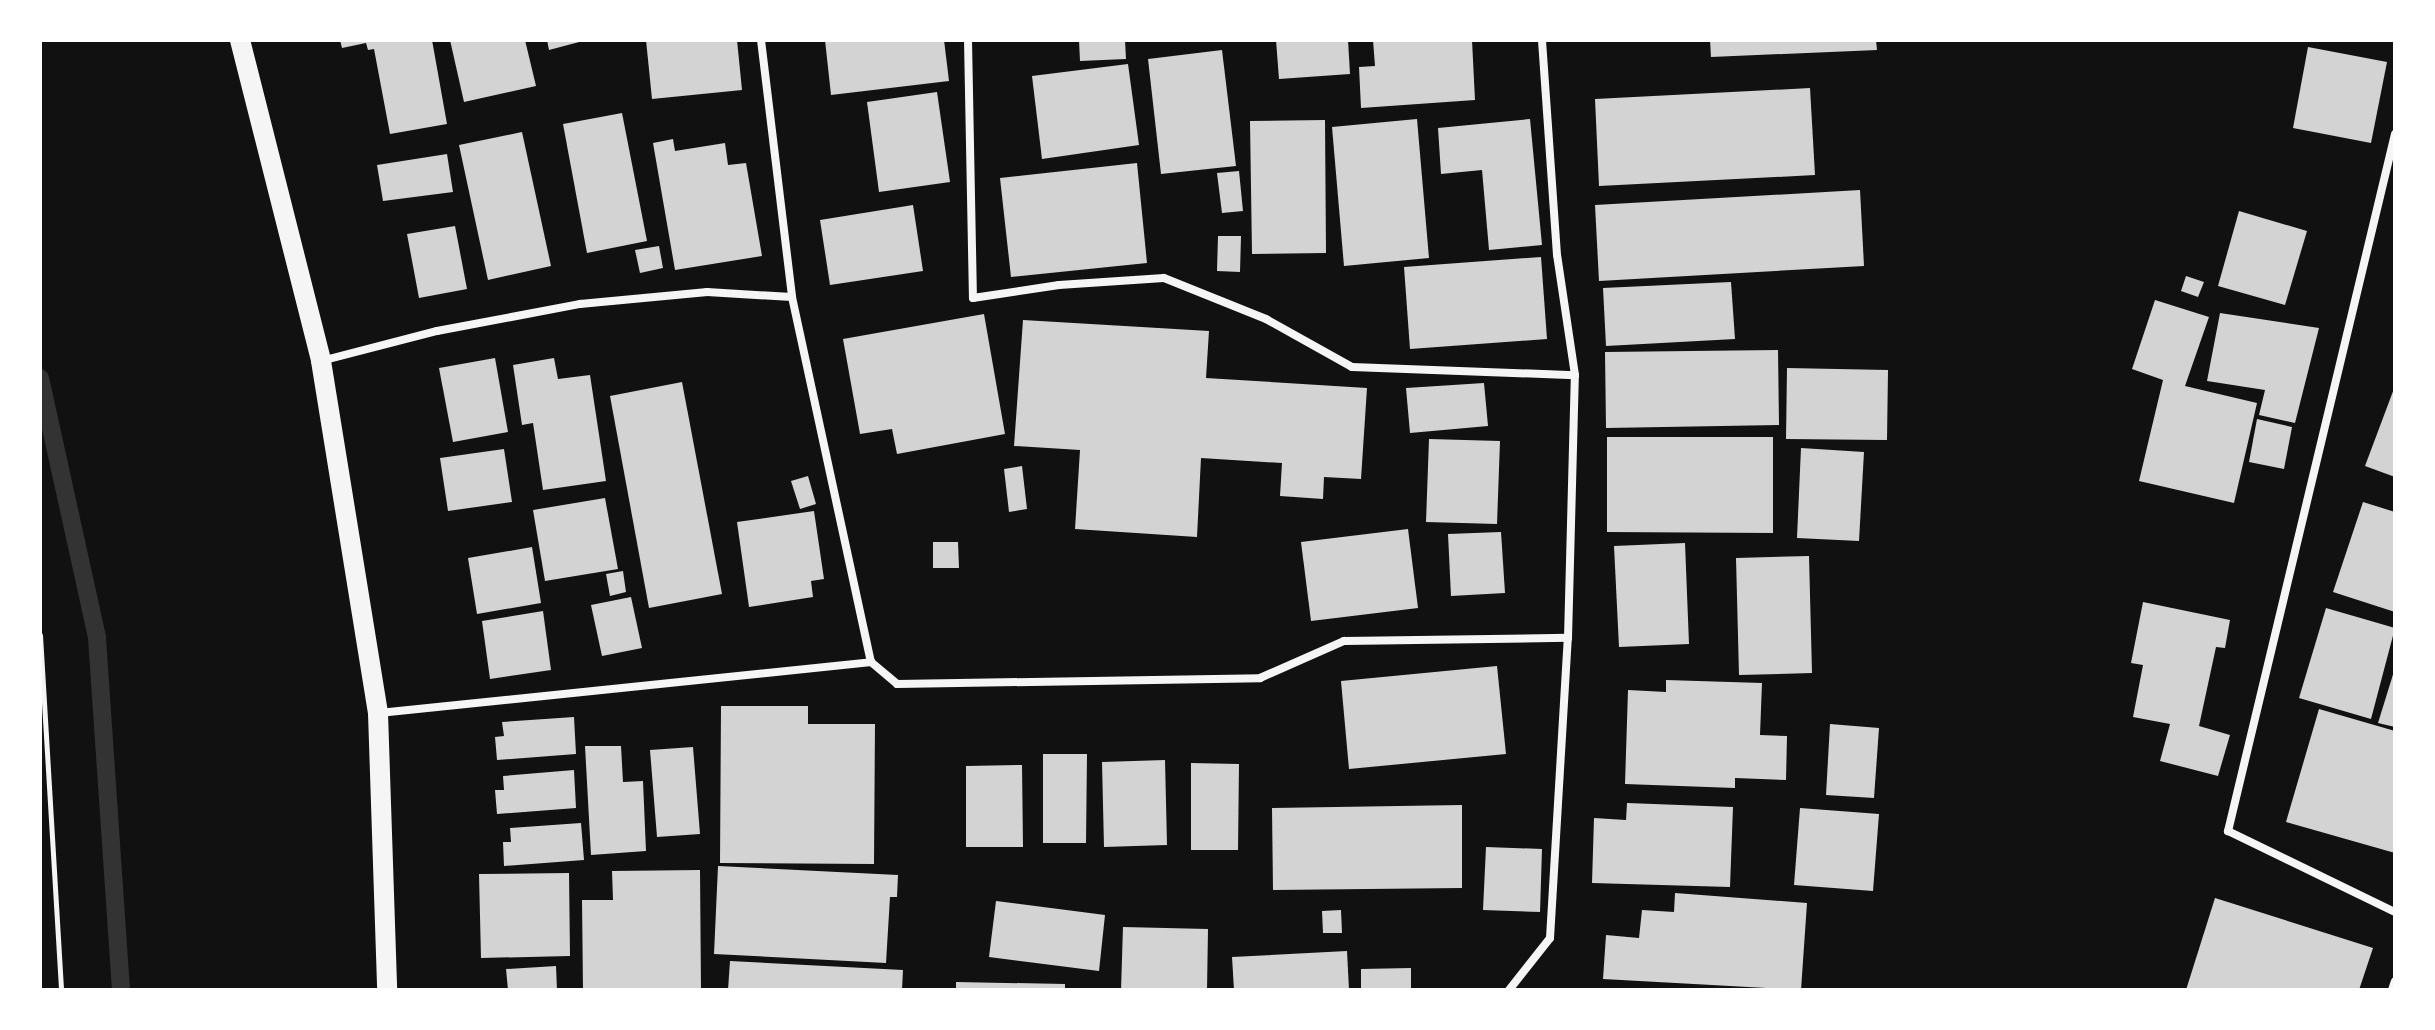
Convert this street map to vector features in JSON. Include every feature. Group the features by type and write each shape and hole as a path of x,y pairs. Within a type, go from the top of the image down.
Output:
{"main road":[{"path":"240,40 321,361 378,713 387,990"}],"street":[{"path":"761,40 792,297 871,662 897,684 1260,678 1344,641 1568,638"},
{"path":"968,40 973,298 1059,285 1164,278 1266,319 1352,367 1575,375"},
{"path":"1509,990 1550,938 1568,638 1575,375 1557,255 1542,40"},
{"path":"2395,134 2228,831 2395,912"},
{"path":"321,361 437,331 580,304 707,292 792,297"},
{"path":"378,713 871,662"},
{"path":"2392,990 2395,981"}],"path":[{"path":"40,635 61,990"}],"building":[{"path":"340,40 432,40 447,124 390,134 374,49 368,50 366,43 342,48"},
{"path":"450,40 525,40 536,86 464,102"},
{"path":"547,40 583,40 583,41 549,50"},
{"path":"646,40 737,40 742,90 652,99"},
{"path":"825,40 944,40 949,81 831,95"},
{"path":"1079,40 1125,40 1126,59 1080,61"},
{"path":"1276,40 1348,40 1350,74 1279,79"},
{"path":"1373,40 1472,40 1475,100 1361,108 1359,67 1375,66"},
{"path":"1710,40 1876,40 1877,50 1711,57"},
{"path":"2308,47 2387,62 2371,143 2293,128"},
{"path":"1222,50 1236,166 1161,174 1148,59"},
{"path":"1128,64 1139,145 1042,159 1032,76"},
{"path":"1810,88 1815,175 1599,186 1595,99"},
{"path":"937,92 950,182 879,192 867,102"},
{"path":"622,113 647,241 587,253 563,124"},
{"path":"1417,119 1429,258 1344,266 1332,127"},
{"path":"1530,119 1542,245 1489,250 1482,170 1441,174 1438,128"},
{"path":"1325,120 1326,253 1252,254 1250,121"},
{"path":"522,132 551,266 488,280 459,145"},
{"path":"673,139 675,151 725,143 728,165 746,163 762,256 675,270 653,143"},
{"path":"447,154 453,192 383,201 377,165"},
{"path":"1137,163 1147,263 1011,277 1000,178"},
{"path":"1239,171 1243,211 1222,213 1217,173"},
{"path":"1860,190 1864,266 1599,281 1595,205"},
{"path":"913,205 923,271 830,285 820,220"},
{"path":"2239,211 2307,231 2285,305 2218,286"},
{"path":"455,226 467,289 419,298 407,234"},
{"path":"1218,236 1241,236 1240,272 1217,271"},
{"path":"659,246 663,268 640,273 635,250"},
{"path":"1541,257 1547,339 1410,349 1404,267"},
{"path":"2186,276 2204,282 2198,297 2181,291"},
{"path":"1731,282 1735,339 1606,346 1603,288"},
{"path":"2155,300 2209,317 2185,386 2257,403 2234,503 2139,481 2163,380 2132,369"},
{"path":"2220,313 2319,328 2295,423 2259,415 2265,390 2207,381"},
{"path":"984,314 1005,434 897,454 892,429 860,434 843,339"},
{"path":"1023,320 1209,331 1206,378 1367,388 1361,479 1324,477 1323,499 1280,496 1282,463 1201,458 1197,537 1075,529 1080,450 1014,446"},
{"path":"1778,350 1779,425 1606,428 1605,352"},
{"path":"495,358 508,432 453,442 439,368"},
{"path":"554,358 558,379 590,375 606,481 543,490 533,423 522,425 513,365"},
{"path":"1787,368 1888,370 1887,440 1786,439"},
{"path":"682,382 722,594 649,608 610,396"},
{"path":"1484,383 1488,426 1410,433 1406,388"},
{"path":"2395,386 2395,477 2365,466"},
{"path":"2257,419 2292,427 2284,469 2249,462"},
{"path":"1607,437 1773,437 1773,533 1607,532"},
{"path":"1429,439 1500,441 1497,524 1426,522"},
{"path":"1801,448 1864,452 1859,541 1797,538"},
{"path":"504,449 512,502 448,511 440,458"},
{"path":"1022,466 1027,509 1009,512 1004,469"},
{"path":"808,476 816,504 800,509 791,481"},
{"path":"605,498 618,569 545,581 533,510"},
{"path":"2363,502 2395,512 2395,612 2333,592"},
{"path":"814,511 824,579 811,581 813,597 749,607 737,522"},
{"path":"1408,529 1418,608 1311,621 1301,542"},
{"path":"1501,532 1505,593 1451,596 1448,534"},
{"path":"933,542 958,542 959,568 933,568"},
{"path":"1685,543 1689,644 1619,647 1614,546"},
{"path":"532,547 541,603 477,614 468,558"},
{"path":"1809,556 1812,673 1739,675 1736,558"},
{"path":"623,571 626,592 610,596 606,574"},
{"path":"631,597 642,648 602,656 591,605"},
{"path":"2143,602 2230,620 2225,648 2216,647 2199,726 2230,735 2218,776 2160,761 2170,724 2133,717 2143,665 2131,663"},
{"path":"2326,608 2395,628 2371,719 2299,698"},
{"path":"543,611 551,670 490,679 482,621"},
{"path":"1497,666 1506,754 1349,769 1341,681"},
{"path":"2395,668 2395,727 2378,723"},
{"path":"1666,680 1762,683 1760,735 1787,736 1786,780 1735,778 1735,788 1625,784 1628,690 1666,692"},
{"path":"721,706 808,706 808,724 875,724 874,864 720,863"},
{"path":"2319,709 2395,731 2395,853 2286,822"},
{"path":"574,717 576,754 497,760 495,737 504,736 502,722"},
{"path":"1830,724 1879,728 1874,798 1826,795"},
{"path":"585,746 621,746 623,782 643,781 646,851 591,855"},
{"path":"693,747 700,834 657,837 650,750"},
{"path":"1043,754 1087,754 1086,843 1043,843"},
{"path":"1165,760 1167,845 1104,847 1102,762"},
{"path":"1191,763 1239,764 1238,850 1191,850"},
{"path":"1022,765 1023,847 966,847 966,766"},
{"path":"574,770 576,808 497,814 495,790 504,790 503,776"},
{"path":"1627,803 1733,807 1730,887 1592,883 1594,818 1626,820"},
{"path":"1462,805 1462,888 1273,890 1272,808"},
{"path":"1800,808 1879,814 1873,891 1794,885"},
{"path":"581,823 584,860 504,866 503,842 511,842 510,828"},
{"path":"1486,847 1542,849 1540,912 1483,910"},
{"path":"718,866 898,875 897,897 890,897 886,963 714,954"},
{"path":"700,870 701,990 583,990 582,900 613,900 612,871"},
{"path":"569,873 570,956 481,958 479,874"},
{"path":"1675,893 1807,903 1801,990 1603,979 1606,935 1639,938 1642,910 1674,912"},
{"path":"2215,898 2373,948 2359,990 2186,990"},
{"path":"996,901 1105,915 1099,971 989,957"},
{"path":"1341,910 1342,933 1323,933 1322,911"},
{"path":"1123,927 1208,929 1207,990 1121,990"},
{"path":"1347,951 1349,990 1234,990 1232,957"},
{"path":"730,961 903,970 902,990 728,990"},
{"path":"556,966 557,990 508,990 506,969"},
{"path":"1411,968 1411,990 1361,990 1361,969"},
{"path":"956,982 1065,984 1065,990 956,990"}],"waterway":[{"path":"40,378 97,638 121,990"}]}
